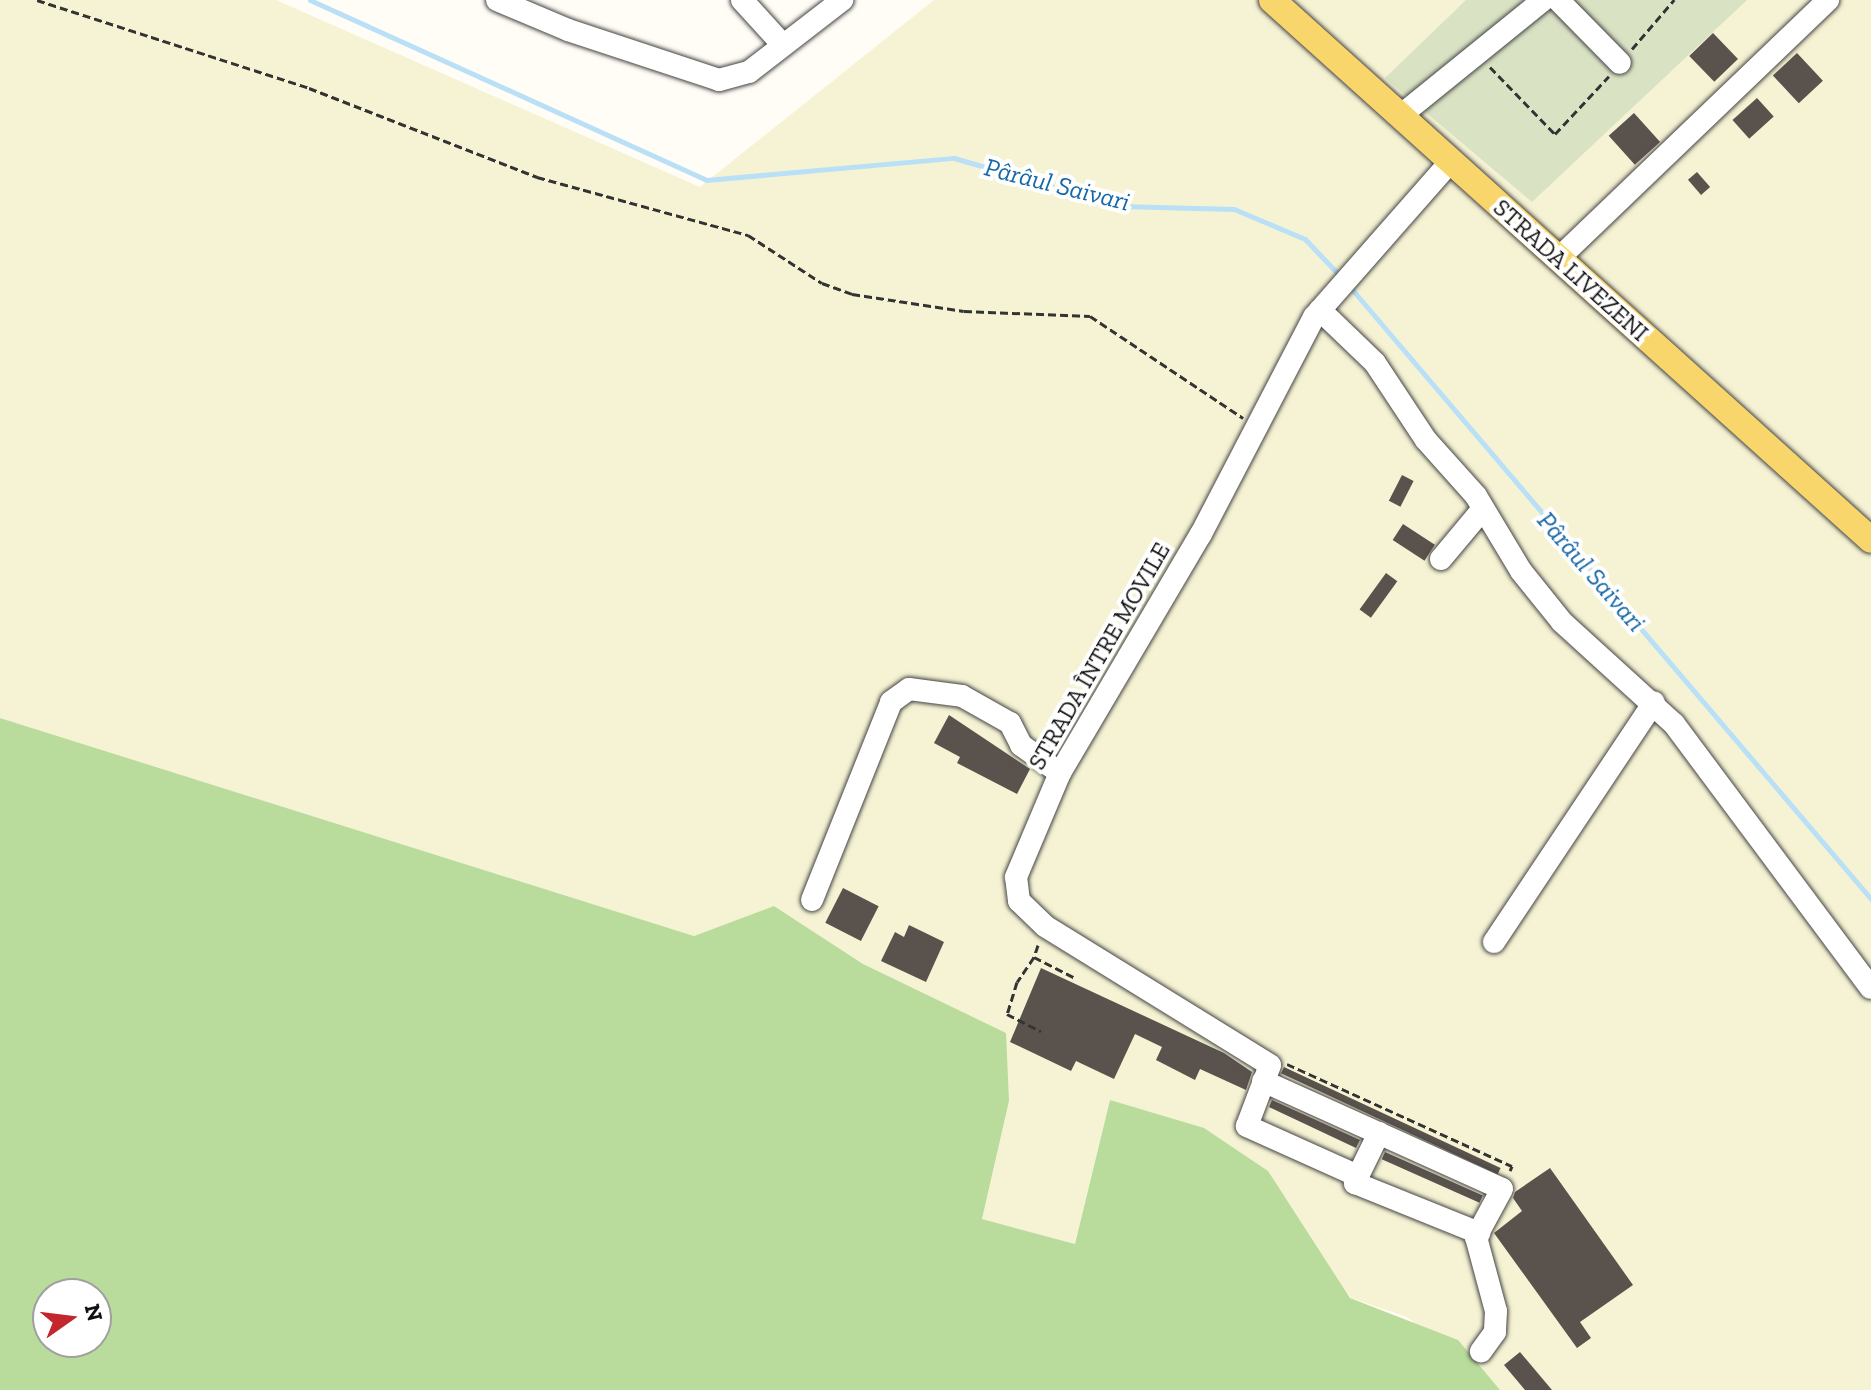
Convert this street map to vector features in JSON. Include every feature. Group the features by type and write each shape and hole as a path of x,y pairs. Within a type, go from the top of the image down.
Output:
{"main road":[{"name":"STRADA LIVEZENI","path":"1272,0 1871,540"}],"street":[{"path":"497,0 568,30 719,80 749,72 842,0"},
{"path":"541,0 568,30"},
{"path":"742,0 783,45"},
{"path":"1400,116 1543,0"},
{"path":"1558,0 1620,63"},
{"path":"1559,258 1828,0"},
{"name":"STRADA ÎNTRE MOVILE","path":"1451,161 1326,302 1259,428 1060,773 1016,877 1019,901 1045,926 1267,1073 1379,1133 1502,1189"},
{"path":"1326,302 1375,363 1426,440 1482,510 1562,622 1654,702 1871,988"},
{"path":"1441,559 1482,510"},
{"path":"812,900 891,702 909,689 962,696 1010,723 1021,745 1060,773"},
{"path":"1494,942 1654,702"},
{"path":"1267,1073 1247,1126 1358,1176"},
{"path":"1379,1133 1355,1183 1479,1233"},
{"path":"1481,1351 1495,1332 1496,1311 1480,1260 1479,1233 1502,1189"}],"path":[{"path":"37,0 309,88 537,177 748,235 822,283 852,294 964,311 1090,316 1259,428"},
{"path":"1477,55 1555,134 1674,0"},
{"path":"1041,1031 1007,1014 1017,982 1034,957 1045,926"},
{"path":"1034,957 1075,978"},
{"path":"1267,1073 1279,1060 1512,1166 1502,1189"}],"shaded area":[{"path":"0,0 276,0 700,187 934,0 1871,0 1871,1390 1500,1390 1407,1317 1351,1298 1309,1241 1110,1100 1075,1244 982,1219 1009,1101 863,964 774,906 694,936 0,718"}],"green space":[{"path":"1466,0 1747,0 1532,202 1385,78"},
{"path":"0,718 694,936 774,906 863,964 1006,1033 1009,1101 982,1219 1075,1244 1110,1100 1204,1128 1268,1171 1350,1298 1458,1340 1500,1390 0,1390"}],"building":[{"path":"1713,33 1738,59 1714,82 1689,56"},
{"path":"1797,53 1823,81 1799,103 1773,76"},
{"path":"1757,98 1774,117 1749,139 1732,120"},
{"path":"1634,113 1660,142 1635,165 1609,136"},
{"path":"1697,172 1710,187 1701,195 1688,180"},
{"path":"1402,475 1414,481 1400,507 1389,501"},
{"path":"1403,524 1435,545 1425,561 1393,540"},
{"path":"1386,573 1397,581 1371,618 1360,609"},
{"path":"949,715 1030,769 1017,794 957,763 960,757 934,743"},
{"path":"843,888 879,906 861,941 825,923"},
{"path":"909,925 944,942 926,982 881,961 895,932 904,937"},
{"path":"1041,968 1224,1053 1252,1072 1246,1090 1200,1069 1195,1080 1156,1060 1162,1047 1135,1034 1114,1079 1076,1061 1071,1071 1010,1042"},
{"path":"1284,1067 1501,1168 1498,1174 1281,1073"},
{"path":"1272,1100 1360,1140 1356,1148 1269,1107"},
{"path":"1385,1152 1483,1196 1479,1203 1382,1159"},
{"path":"1550,1168 1633,1285 1580,1322 1591,1338 1577,1348 1494,1233 1522,1211 1513,1198 1515,1192"},
{"path":"1520,1352 1552,1390 1525,1390 1504,1365"}],"waterway":[{"name":"Pârâul Saivari","path":"310,0 706,180 954,158 1120,206 1234,209 1305,239 1340,276"},
{"name":"Pârâul Saivari","path":"1350,287 1871,899"}]}
